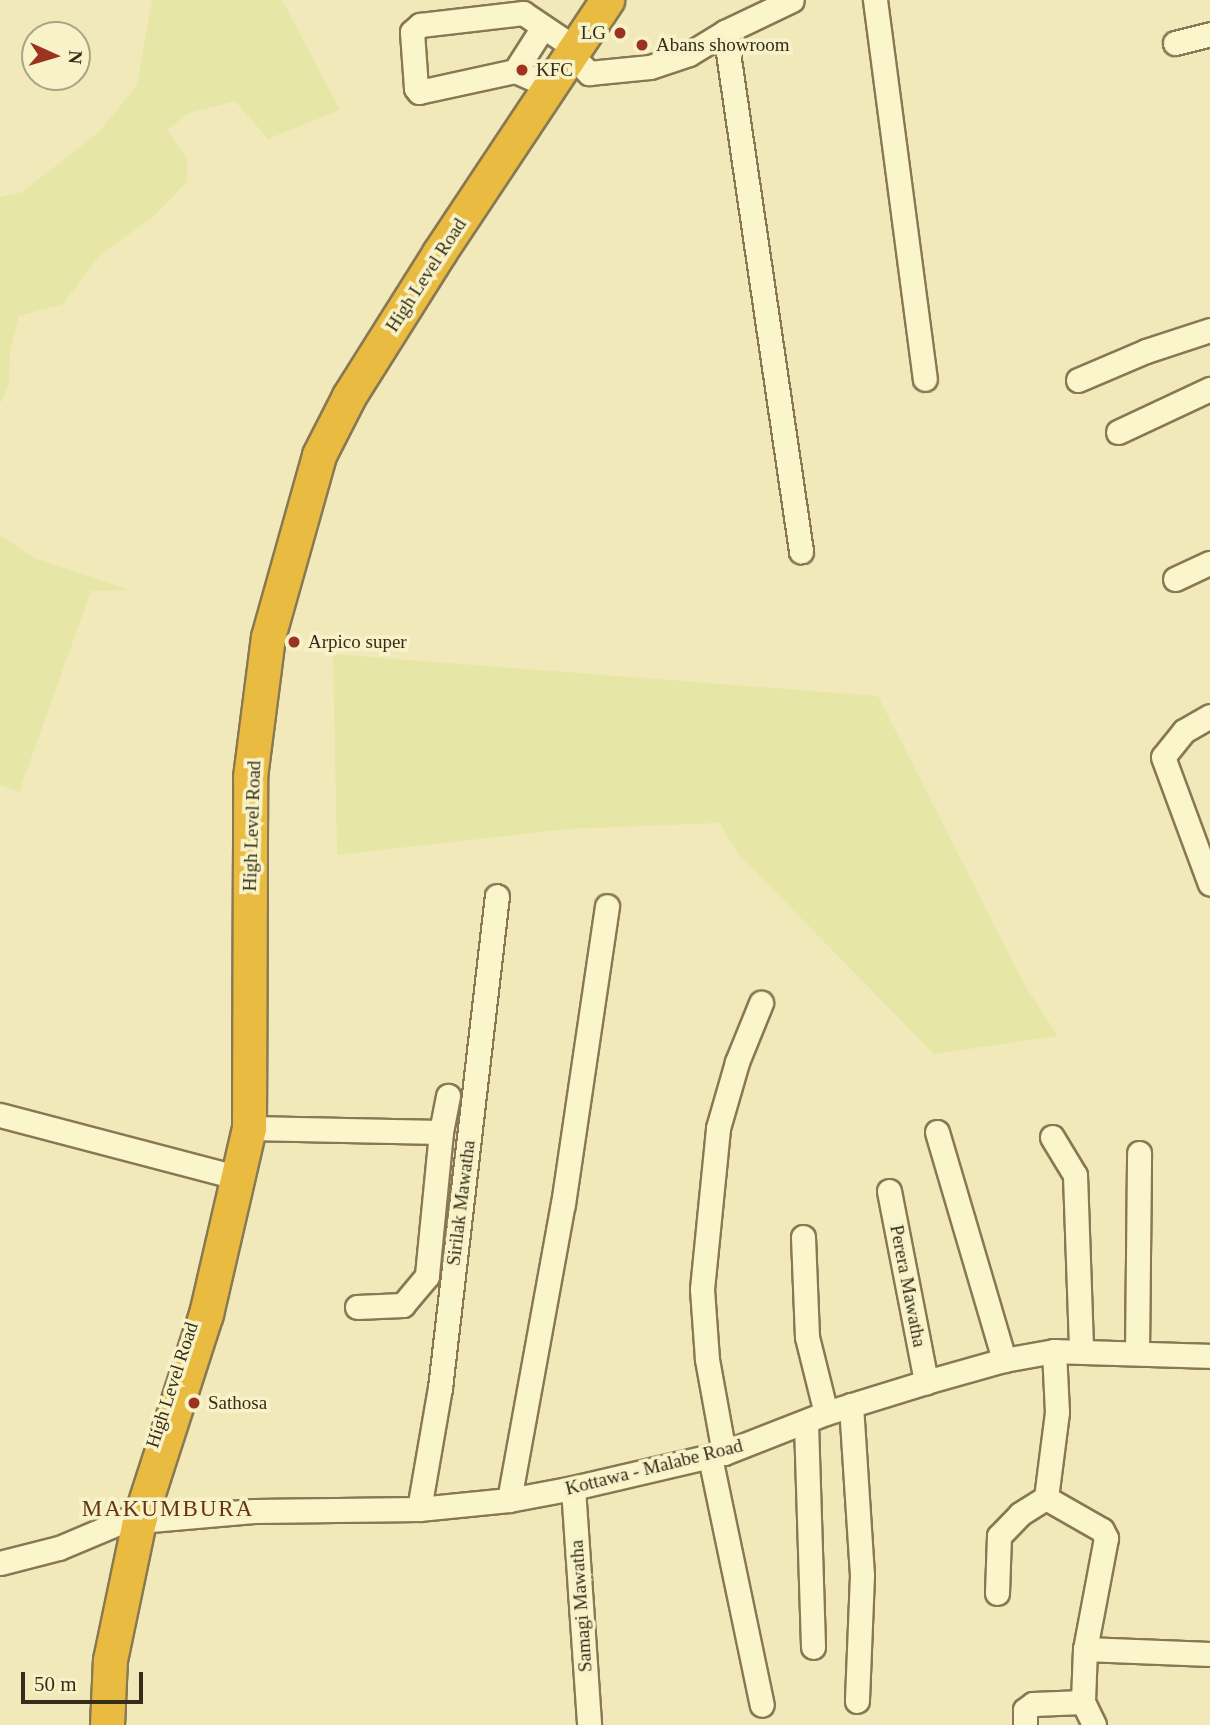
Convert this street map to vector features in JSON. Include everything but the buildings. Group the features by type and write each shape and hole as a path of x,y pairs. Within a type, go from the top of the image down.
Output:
{"highway":[{"name":"High Level Road","path":"97,1725 99,1659 134,1520 195,1311 229,1175 240,1112 244,776 258,635 286,522 319,430 430,247 527,76 560,41 592,0"},
{"name":"High Level Road","path":"107,1725 110,1660 134,1520 206,1314 248,1128 244,776 268,637 319,455 349,396 439,253 560,41 607,0"}],"street":[{"path":"527,76 419,92 410,37 420,25 523,13 560,41 589,73 650,67 689,54 725,32 792,0"},
{"path":"875,0 925,379"},
{"path":"725,32 801,551"},
{"path":"1175,43 1210,34"},
{"path":"1078,380 1146,351 1210,330"},
{"path":"1118,432 1210,389"},
{"path":"1175,579 1210,563"},
{"path":"1210,716 1184,731 1163,757 1210,884"},
{"name":"Sirilak Mawatha","path":"419,1508 440,1388 497,896"},
{"path":"509,1500 563,1204 607,906"},
{"path":"761,1003 737,1062 718,1128 702,1289 717,1455 762,1705"},
{"path":"357,1307 403,1305 426,1276 441,1132 448,1096"},
{"path":"0,1115 229,1175"},
{"path":"248,1128 441,1132"},
{"path":"937,1132 1004,1360"},
{"path":"1052,1137 1074,1175 1082,1351"},
{"path":"1136,1353 1139,1153"},
{"name":"Perera Mawatha","path":"889,1191 926,1382"},
{"path":"803,1237 807,1337 816,1418 813,1647"},
{"path":"1046,1498 1057,1412 1054,1351"},
{"name":"Kottawa - Malabe Road","path":"0,1563 60,1548 134,1520 254,1511 419,1508 509,1500 573,1488 717,1455 851,1405 1004,1360 1054,1351 1210,1356"},
{"path":"851,1405 862,1575 857,1701"},
{"name":"Samagi Mawatha","path":"573,1488 589,1725"},
{"path":"997,1593 999,1536 1020,1514 1046,1498"},
{"path":"1046,1498 1102,1530 1106,1538 1085,1649 1083,1702 1094,1725"},
{"path":"1085,1649 1210,1654"},
{"path":"1025,1725 1025,1710 1033,1704 1083,1702"}],"green space":[{"path":"152,0 282,0 340,110 268,139 235,101 189,113 167,130 187,158 187,182 154,216 100,255 63,304 19,316 10,351 9,383 0,404 0,197 22,192 99,132 137,85"},
{"path":"0,535 34,558 130,590 91,591 19,792 0,785"},
{"path":"333,654 878,696 1024,984 1058,1036 934,1054 738,854 720,823 567,829 337,855"}],"place":[{"name":"LG","path":"620,33"},
{"name":"Abans showroom","path":"642,45"},
{"name":"KFC","path":"522,70"},
{"name":"Arpico super","path":"294,642"},
{"name":"Sathosa","path":"194,1403"}],"district":[{"name":"MAKUMBURA","path":"168,1509"}]}
